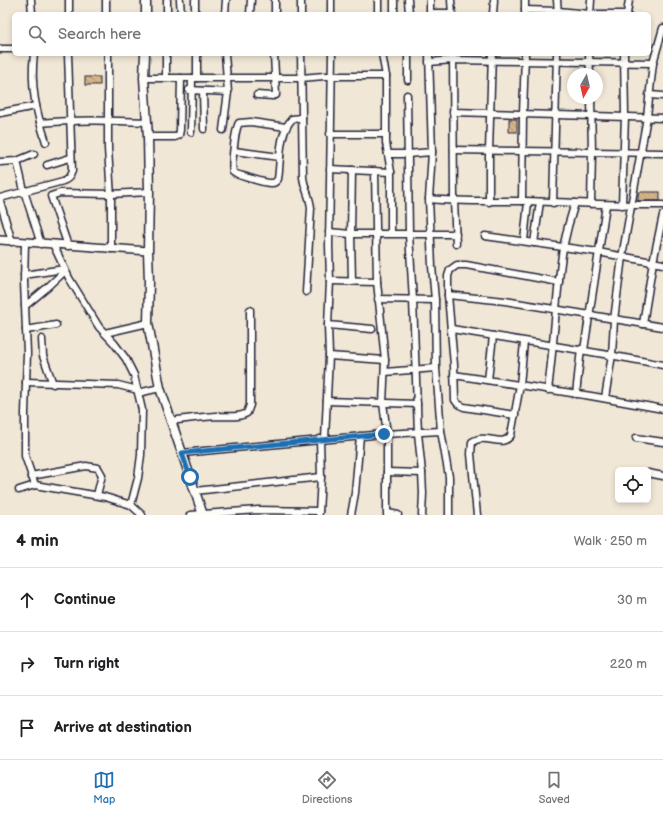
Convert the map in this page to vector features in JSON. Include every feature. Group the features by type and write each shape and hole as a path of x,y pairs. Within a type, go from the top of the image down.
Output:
{"main road":[{"path":"146,0 146,12"},
{"path":"145,56 144,78 148,122 149,192 148,323 160,388 203,514"}],"street":[{"path":"31,0 32,12"},
{"path":"69,0 69,12"},
{"path":"106,0 106,12"},
{"path":"167,0 167,12"},
{"path":"180,0 181,12"},
{"path":"195,0 195,12"},
{"path":"225,12 226,0"},
{"path":"250,0 250,12"},
{"path":"275,0 275,12"},
{"path":"301,0 301,12"},
{"path":"331,0 331,12"},
{"path":"378,0 378,12"},
{"path":"394,0 394,12"},
{"path":"408,0 409,12"},
{"path":"430,0 430,12"},
{"path":"451,0 452,12"},
{"path":"494,0 494,12"},
{"path":"525,0 525,12 558,12 557,0"},
{"path":"590,12 591,0"},
{"path":"627,12 629,0"},
{"path":"605,398 612,355 614,320 622,257 647,117 653,63 663,28"},
{"path":"0,49 12,49"},
{"path":"34,56 32,73 36,106 46,142"},
{"path":"0,198 67,180 70,176 72,171 70,158 68,56"},
{"path":"108,56 111,249"},
{"path":"166,56 166,78"},
{"path":"192,132 191,90 197,56"},
{"path":"223,130 228,92 225,56"},
{"path":"257,95 276,95 274,56"},
{"path":"301,56 303,182 310,199 311,208 306,292"},
{"path":"190,515 258,510 319,513 323,439 328,401 332,56"},
{"path":"382,56 386,76 386,134 391,172 391,234"},
{"path":"408,56 408,80"},
{"path":"428,56 432,152 429,199 435,300 436,368 441,431 449,477 450,515"},
{"path":"524,241 525,202 522,150 522,114 525,56"},
{"path":"553,203 557,56"},
{"path":"590,56 590,68"},
{"path":"622,205 625,116 624,56"},
{"path":"429,62 453,57 492,57 526,62 557,61 653,63"},
{"path":"453,57 454,201 456,244"},
{"path":"489,202 492,57"},
{"path":"144,78 301,78 333,76 386,76"},
{"path":"148,137 175,137 179,135 181,78"},
{"path":"181,90 228,92"},
{"path":"203,91 204,129"},
{"path":"407,95 409,234 414,300 418,433 421,454 423,493 422,515"},
{"path":"649,95 663,96"},
{"path":"591,104 591,204"},
{"path":"0,113 36,106"},
{"path":"453,112 663,118"},
{"path":"286,127 251,122 239,123 236,128 232,172 240,176 272,183 278,179 282,140 286,127 292,120 302,118"},
{"path":"40,124 69,120 148,122"},
{"path":"330,134 386,134"},
{"path":"454,150 663,153"},
{"path":"234,151 280,157"},
{"path":"388,154 432,152"},
{"path":"0,162 17,161 34,154"},
{"path":"48,165 70,158"},
{"path":"17,161 24,191 41,244"},
{"path":"330,169 391,172"},
{"path":"352,170 352,281"},
{"path":"375,171 377,282 385,360 383,403 387,434 387,514 398,515"},
{"path":"46,185 68,246"},
{"path":"50,196 60,193 111,194 149,192"},
{"path":"429,199 632,206 663,205"},
{"path":"0,201 12,242"},
{"path":"534,243 540,202"},
{"path":"548,390 554,346 556,310 563,247 574,203"},
{"path":"576,394 606,205"},
{"path":"643,324 653,262 661,233 663,214"},
{"path":"329,232 351,234 456,234"},
{"path":"485,236 598,252 663,264"},
{"path":"1,241 148,251"},
{"path":"25,242 24,275 28,353 25,459 35,485"},
{"path":"53,244 65,270 99,327 126,358 134,375 142,410 142,455 132,505"},
{"path":"515,415 464,406 458,404 455,400 448,276 450,270 456,265 466,265 559,282"},
{"path":"24,275 65,270"},
{"path":"25,306 48,288 65,270"},
{"path":"330,281 377,282"},
{"path":"448,295 505,301 588,316 663,327"},
{"path":"378,299 435,300"},
{"path":"170,421 215,416 244,415 248,413 250,405 250,310"},
{"path":"105,333 148,323"},
{"path":"26,330 56,325"},
{"path":"328,326 372,328"},
{"path":"452,329 524,342 582,349 663,365"},
{"path":"488,380 494,336"},
{"path":"42,339 43,356 53,384"},
{"path":"477,515 471,454 472,442 477,439 484,438 504,442 509,439 520,385 524,342"},
{"path":"329,356 385,360"},
{"path":"385,372 436,368"},
{"path":"454,375 605,398 663,409"},
{"path":"26,382 118,385 138,392 160,388"},
{"path":"328,401 417,404"},
{"path":"182,453 323,439 441,431"},
{"path":"351,515 355,493 360,436"},
{"path":"636,438 663,442"},
{"path":"32,476 86,466 98,468 102,475 97,495"},
{"path":"387,472 422,473"},
{"path":"651,474 663,476"},
{"path":"196,491 321,477"},
{"path":"19,490 35,485 97,495 132,505 142,515"}],"building":[{"path":"85,77 100,77 100,85 85,85"},
{"path":"509,119 517,119 517,132 509,132"},
{"path":"638,192 660,192 660,201 638,201"}],"route":[{"path":"190,477 182,453 384,434"}]}
